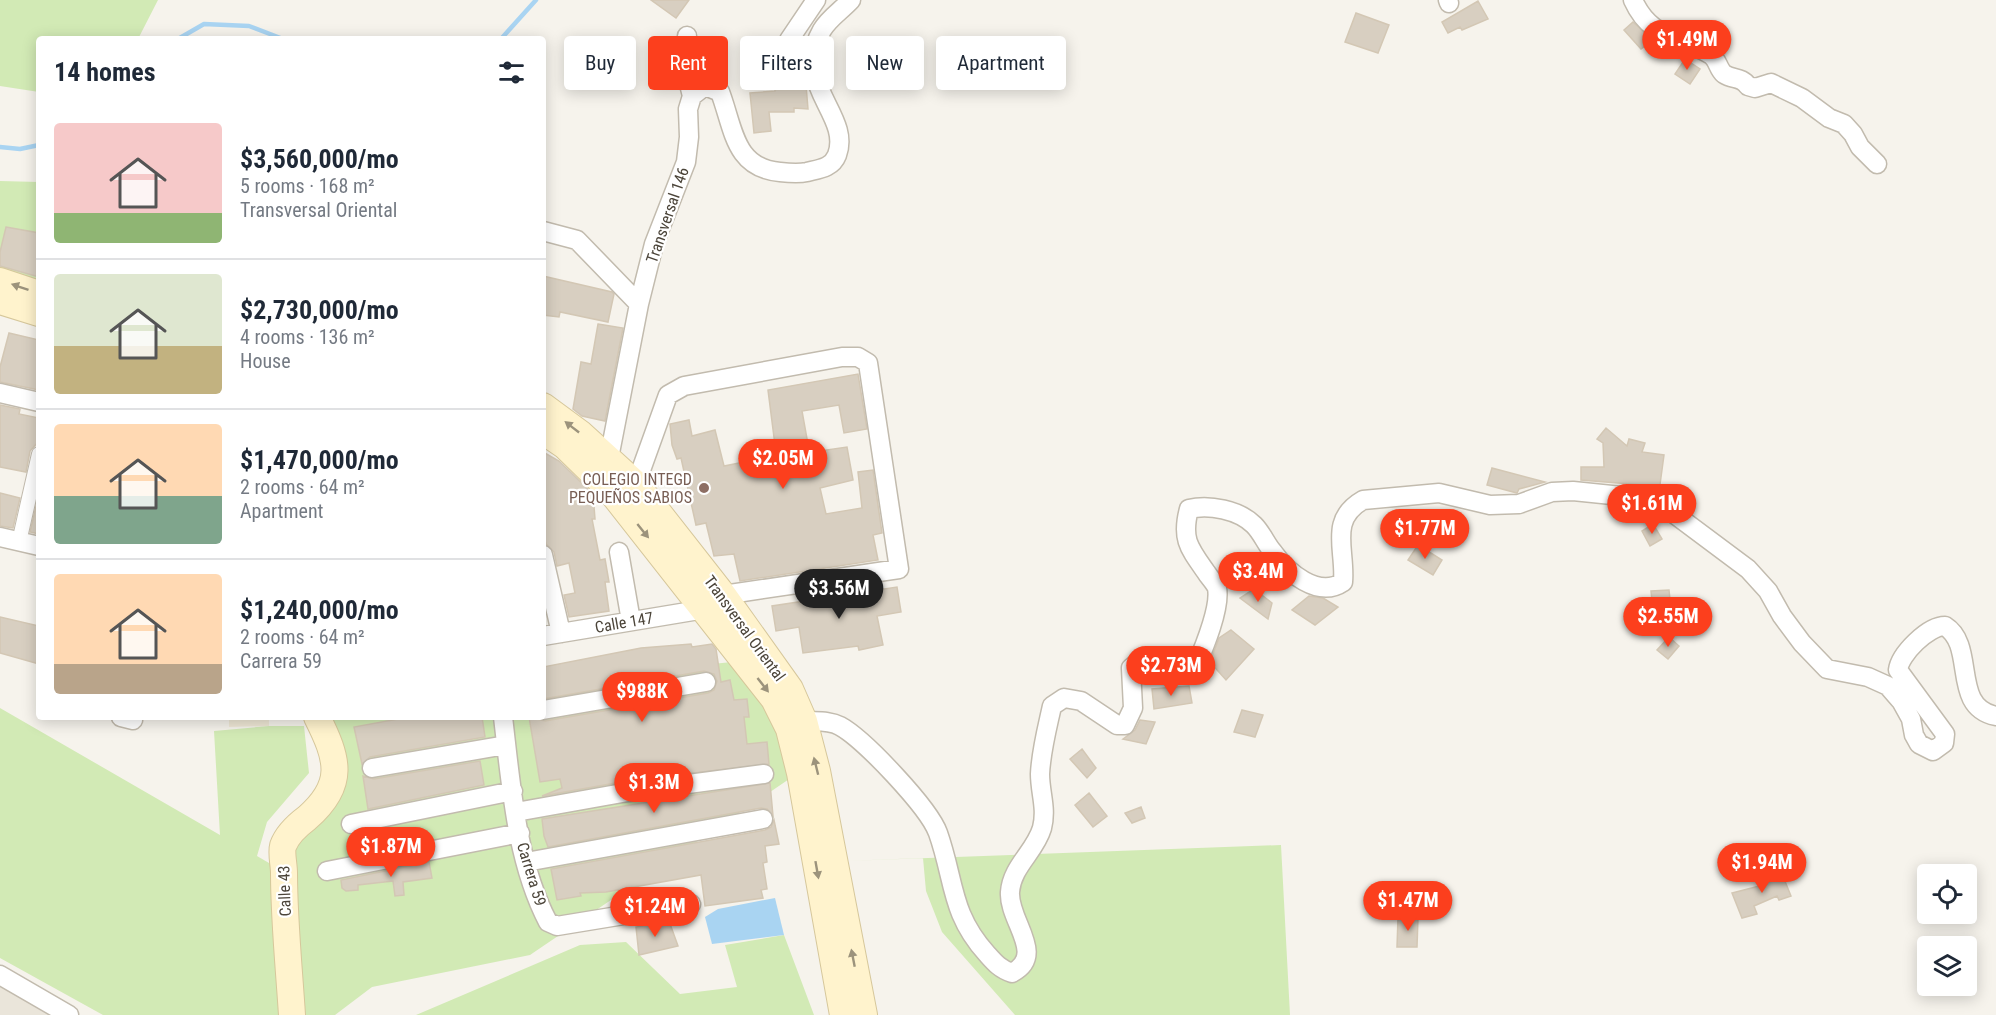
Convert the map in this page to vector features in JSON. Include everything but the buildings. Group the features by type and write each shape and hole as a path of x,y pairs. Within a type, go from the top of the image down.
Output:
{"main road":[{"path":"0,281 36,293"},
{"path":"0,301 36,313"},
{"name":"Transversal Oriental","path":"546,408 581,434 636,484 714,602 774,699 789,729 800,773 843,1015"},
{"name":"Transversal Oriental","path":"546,433 590,468 776,666 804,722 817,771 864,1015"},
{"name":"Calle 43","path":"292,1015 284,904 283,846 301,823 326,798 331,791 336,773 328,740 318,720"}],"street":[{"path":"792,36 816,0"},
{"path":"692,96 705,86 720,92 739,147 752,165 765,171 790,173 827,167 837,156 839,141 833,117 818,90 812,67 814,53 822,30 851,0"},
{"path":"1633,0 1646,21 1666,36 1712,56 1723,73 1743,80 1748,86 1755,88 1771,83 1783,88 1829,118 1844,124 1860,147 1877,164"},
{"name":"Transversal 146","path":"609,458 639,304 654,244 686,162 689,137 688,109 692,96 690,90"},
{"path":"546,232 577,240 639,304"},
{"name":"Calle 147","path":"552,634 899,569 868,363 858,357 842,357 684,386 668,395 636,484"},
{"path":"0,393 36,401"},
{"path":"19,542 36,467"},
{"path":"804,722 827,722 850,733 877,756 926,811 938,832 961,919 979,945 1001,970 1012,973 1022,968 1028,959 1028,951 1015,921 1009,895 1012,877 1041,831 1046,808 1040,778 1041,755 1052,706 1064,698 1082,701 1117,725 1125,725 1133,708 1131,668 1137,663 1147,663 1166,670 1195,669 1205,645 1216,601 1217,587 1186,544 1185,524 1189,509 1203,505 1245,518 1256,526 1273,553 1301,579 1316,586 1331,587 1343,582 1341,527 1352,506 1363,500 1439,493 1490,505 1519,504 1552,492 1573,491 1641,498 1661,504 1748,569 1768,591 1782,616 1802,643 1827,669 1868,677 1888,686 1906,710 1919,744 1928,750 1938,749 1944,743 1945,734 1898,670 1899,664 1909,650 1932,630 1945,626 1952,631 1963,658 1968,693 1986,714 1996,716"},
{"path":"0,537 36,545"},
{"path":"619,552 631,621"},
{"path":"546,581 552,634"},
{"path":"546,709 706,682"},
{"name":"Carrera 59","path":"503,720 516,812 526,862 548,922 557,926 692,904"},
{"path":"372,768 506,745"},
{"path":"516,812 628,792 764,774"},
{"path":"351,824 513,791"},
{"path":"526,862 763,819"},
{"path":"327,871 520,833"},
{"path":"0,975 69,1015"}],"shaded area":[{"path":"229,720 269,720 269,726 229,727"},
{"path":"0,982 60,1015 0,1015"}],"green space":[{"path":"0,0 158,0 140,36 36,36 36,92 0,86"},
{"path":"0,181 36,182 36,289 0,275"},
{"path":"742,661 798,773 530,955 372,987 335,1015 103,1015 0,958 0,708 220,835 214,731 269,726 304,726 309,773 267,822 257,856 281,870 327,787 316,720 546,720 546,681"},
{"path":"1281,845 1290,1015 1015,1015 942,932 926,891 923,858"},
{"path":"784,935 814,1015 416,1015 580,945 626,942 680,994 737,987 725,945"}],"water":[{"path":"775,898 784,935 712,944 705,917 718,909"}],"waterway":[{"path":"504,36 536,0"},
{"path":"183,36 204,24 249,26 275,36"},
{"path":"0,147 20,149 36,146"}],"place":[{"name":"COLEGIO INTEGD PEQUEÑOS SABIOS","path":"704,488"}]}
